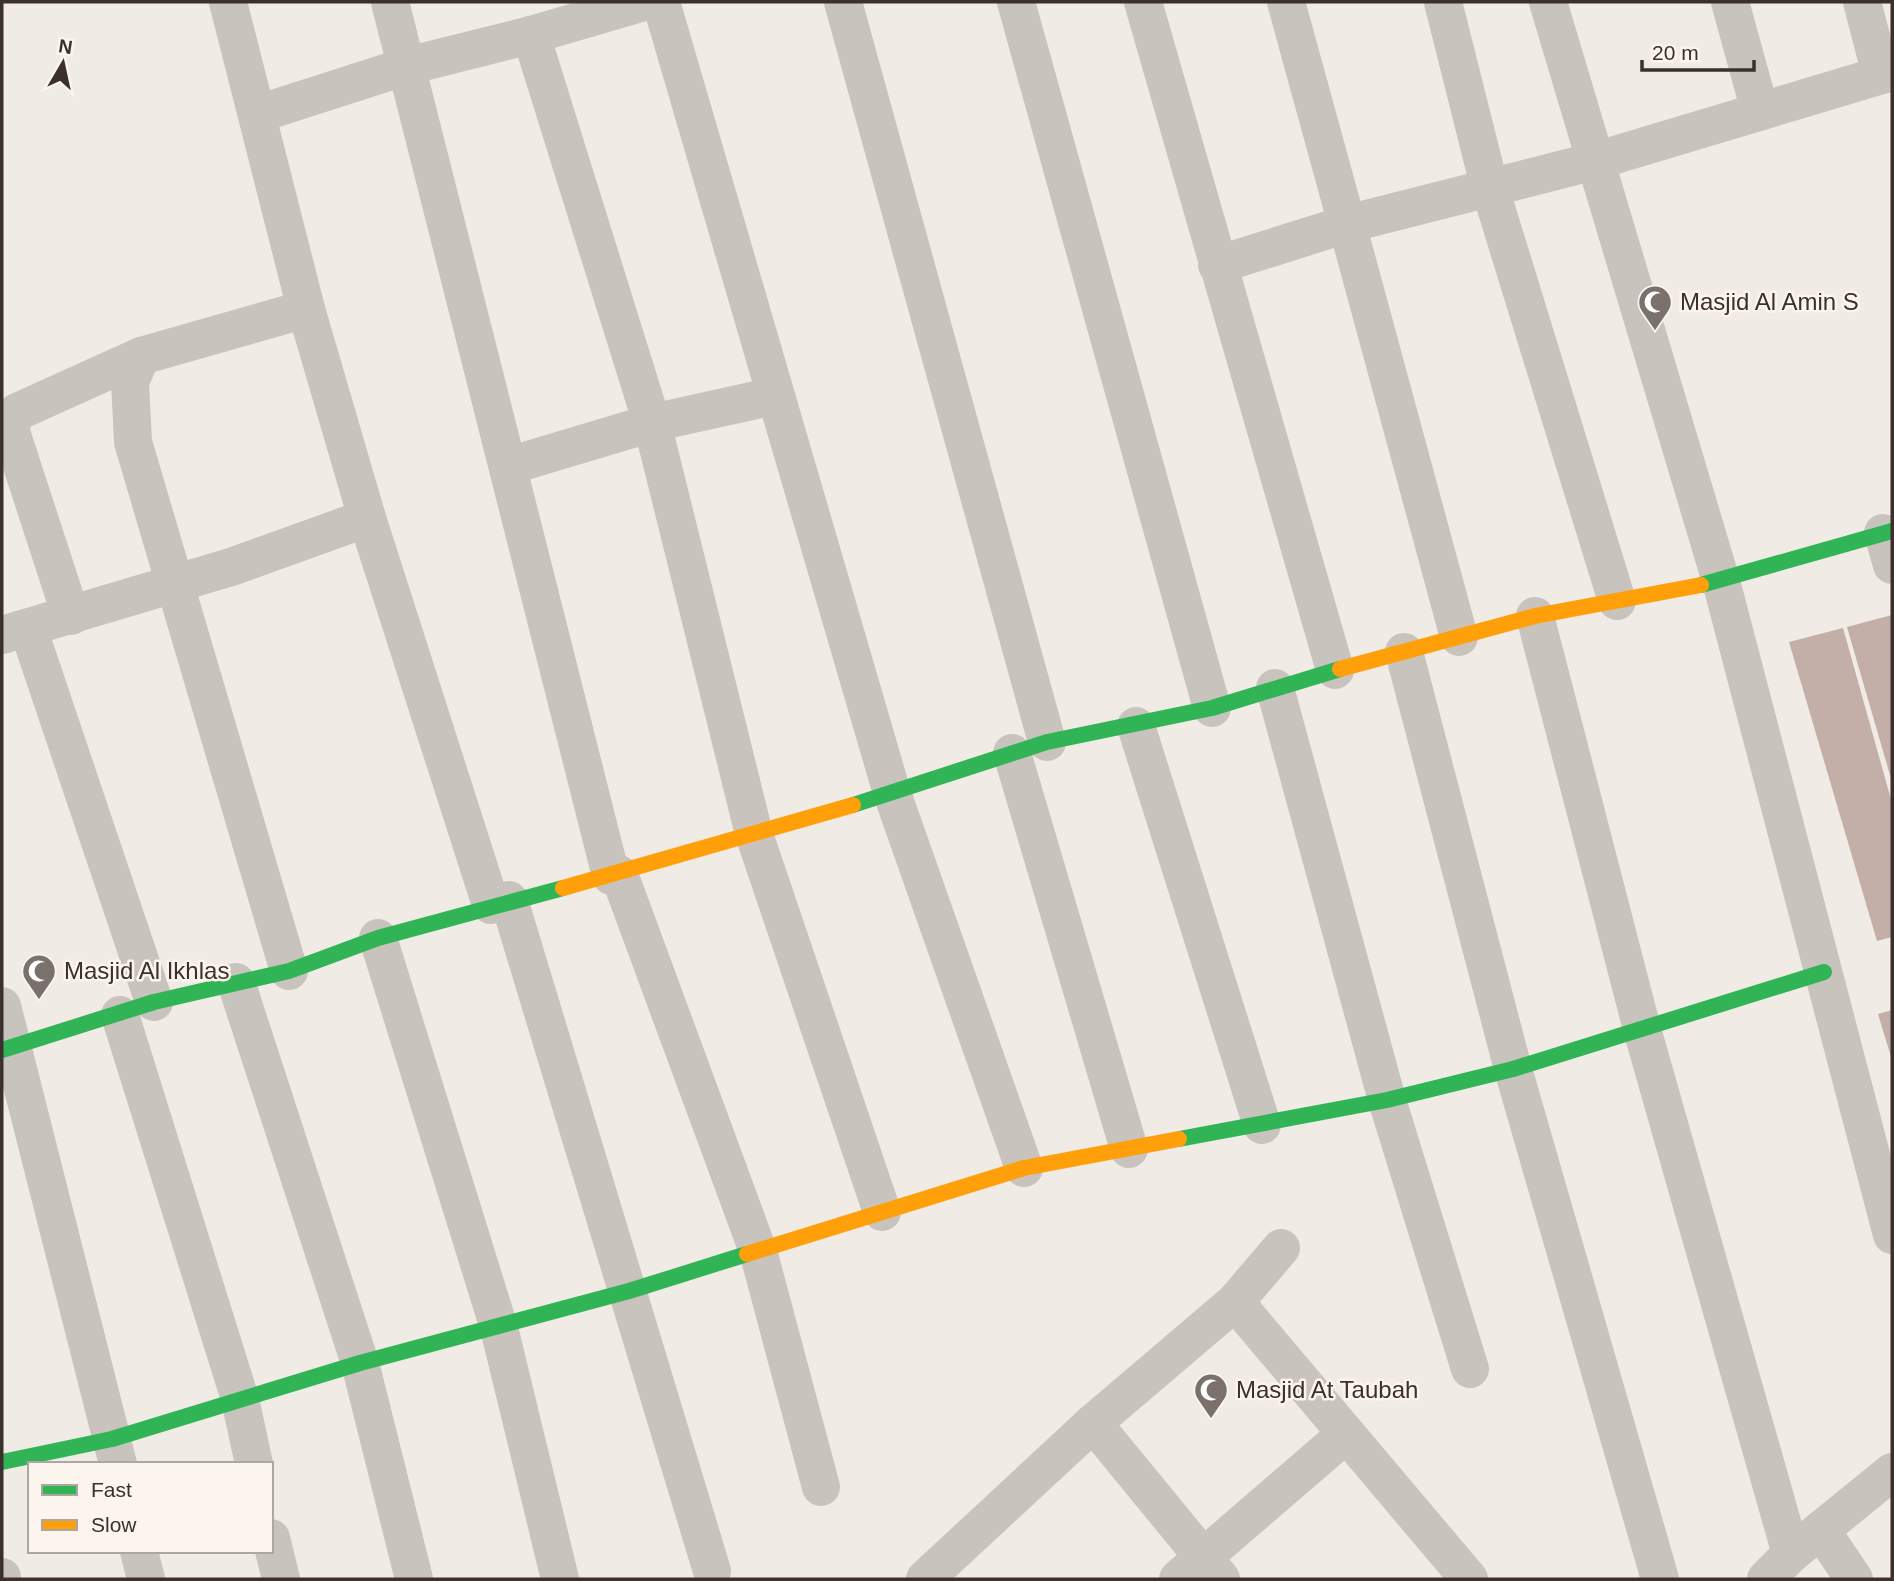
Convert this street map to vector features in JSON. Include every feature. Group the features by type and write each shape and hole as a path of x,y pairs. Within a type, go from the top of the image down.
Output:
{"street":[{"path":"228,2 306,309 367,518 500,902 629,1291 712,1572"},
{"path":"390,2 615,875 758,1251 821,1487"},
{"path":"258,114 545,22 644,2"},
{"path":"661,2 892,793 1024,1168"},
{"path":"843,2 1129,1149"},
{"path":"1016,2 1212,708"},
{"path":"1143,2 1335,670"},
{"path":"1286,2 1459,638"},
{"path":"1443,2 1489,186 1617,601"},
{"path":"1548,2 1721,581 1892,1235"},
{"path":"1730,2 1759,111"},
{"path":"1217,265 1347,224 1595,161 1887,74 1862,2"},
{"path":"545,22 652,423 754,834 882,1212"},
{"path":"71,616 11,432 12,421 18,412 141,356 306,309"},
{"path":"141,356 130,382 133,442 289,971"},
{"path":"508,466 652,423 774,396"},
{"path":"254,1462 240,1399 137,1009 15,632 174,585 367,518"},
{"path":"7,1048 137,1009 236,982 289,971 378,938 500,902 615,875 892,793 1029,748 1212,708 1335,670 1535,616 1721,581 1889,543"},
{"path":"1535,616 1778,1567 1892,1472"},
{"path":"1404,652 1514,1069 1660,1579"},
{"path":"1275,688 1387,1100 1470,1369"},
{"path":"1136,726 1262,1125"},
{"path":"378,938 499,1328 560,1579"},
{"path":"2,1462 115,1451 240,1399 360,1363 499,1328 629,1291 1024,1168 1387,1100 1514,1069 1824,972"},
{"path":"236,982 360,1363 414,1579"},
{"path":"2,1006 7,1048 115,1451"},
{"path":"925,1579 1093,1423 1235,1302 1281,1248"},
{"path":"1235,1302 1469,1579"},
{"path":"1093,1423 1200,1572 1345,1435"},
{"path":"1821,1530 1854,1579"},
{"path":"273,1546 281,1579"},
{"path":"140,1553 146,1579"}],"building":[{"path":"1892,615 1892,782 1847,627"},
{"path":"1843,628 1892,803 1892,937 1877,941 1789,642"},
{"path":"1892,1010 1892,1060 1878,1014"}],"traffic: fast":[{"path":"1701,585 1892,531"},
{"path":"853,805 1047,742 1212,708 1340,669"},
{"path":"2,1050 154,1002 289,971 378,938 563,888"},
{"path":"1179,1139 1387,1100 1513,1069 1824,972"},
{"path":"2,1462 112,1439 360,1363 629,1291 747,1254"}],"traffic: slow":[{"path":"1340,669 1535,616 1701,585"},
{"path":"563,888 853,805"},
{"path":"747,1254 1024,1168 1179,1139"}],"place":[{"name":"Masjid Al Amin S","path":"1655,332"},
{"name":"Masjid Al Ikhlas","path":"39,1001"},
{"name":"Masjid At Taubah","path":"1211,1420"}]}
